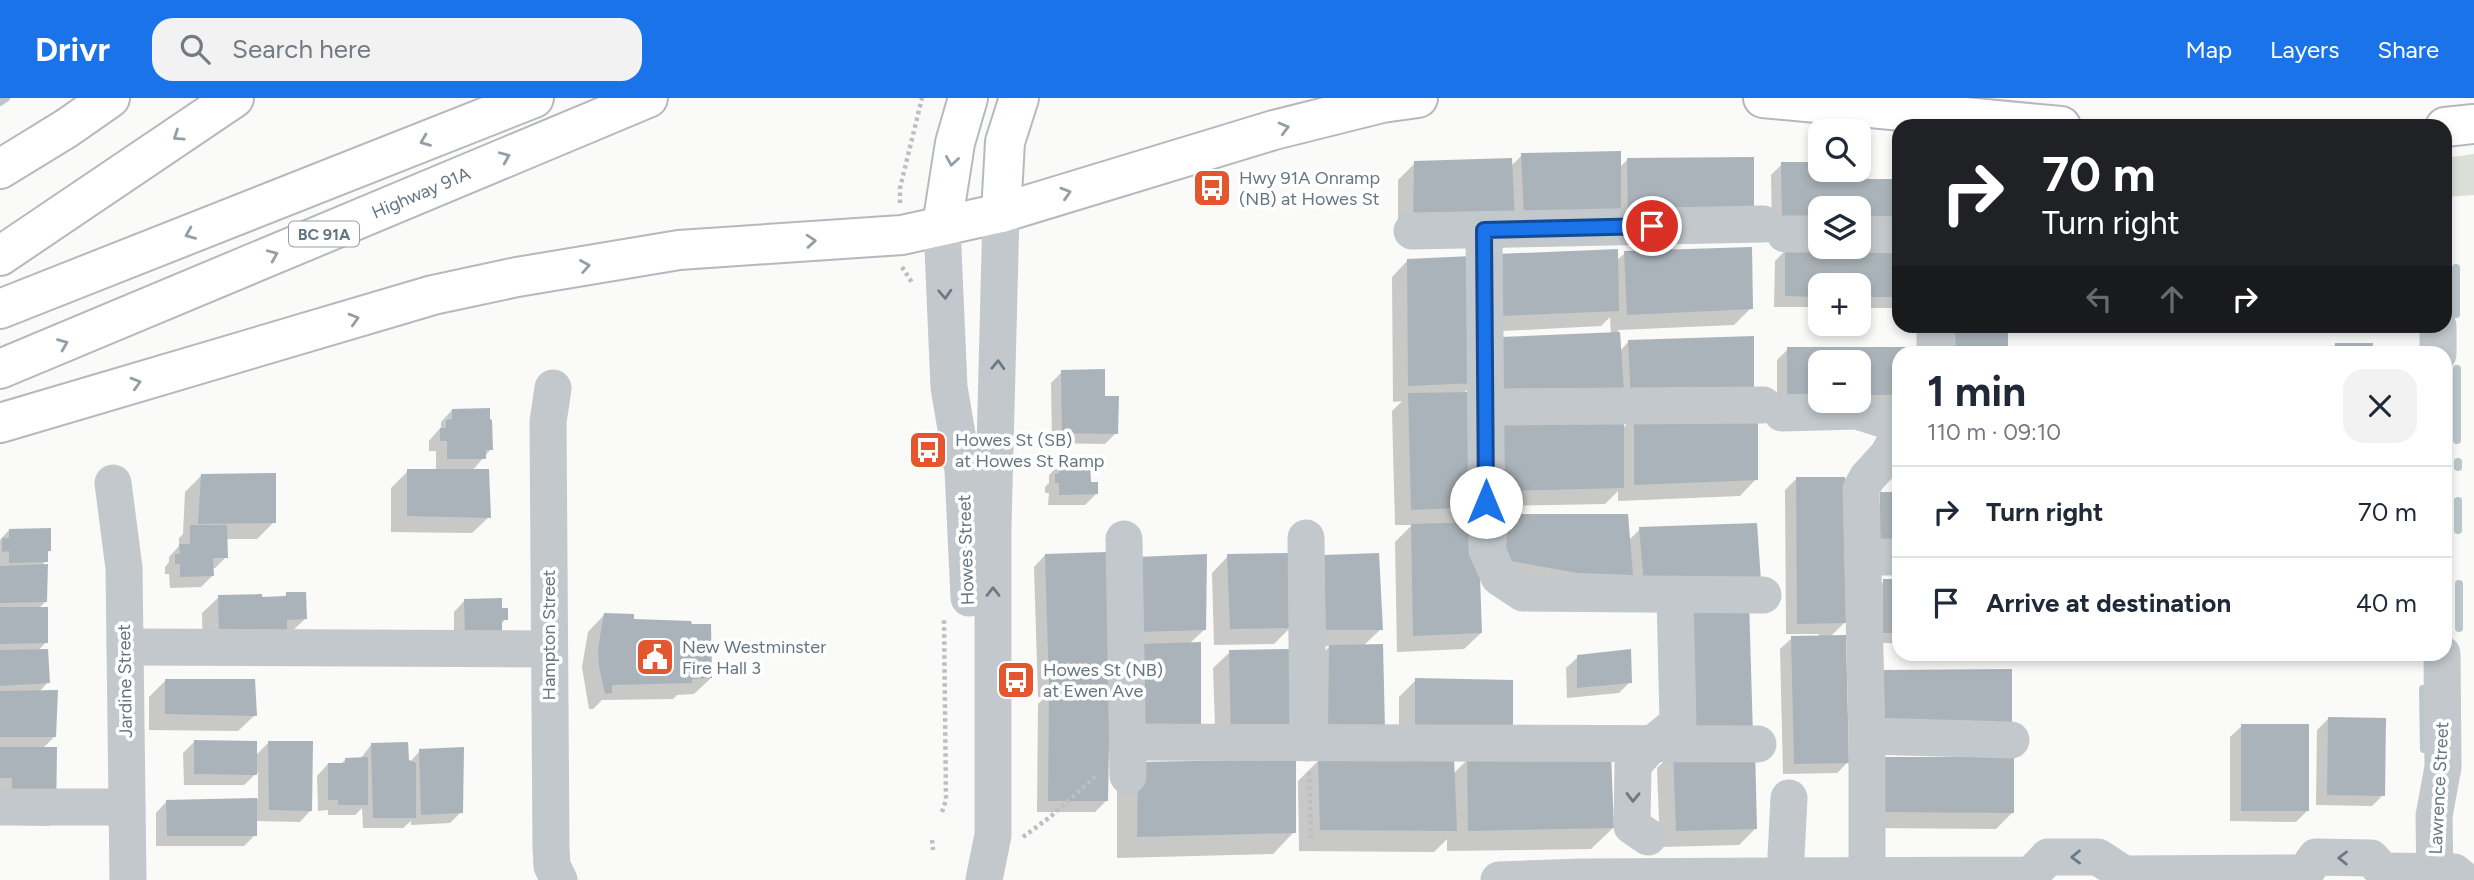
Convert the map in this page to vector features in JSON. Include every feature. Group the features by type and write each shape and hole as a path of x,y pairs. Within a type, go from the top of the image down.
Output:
{"main road":[{"path":"0,169 110,98"},
{"path":"0,256 234,98"},
{"name":"BC 91A","path":"0,309 534,98"},
{"name":"Highway 91A","path":"0,369 648,98"},
{"name":"Howes Street","path":"942,226 955,143 968,98"},
{"name":"Howes Street","path":"1001,213 1005,142 1019,98"},
{"path":"0,423 433,295 517,277 679,250 887,236 942,226 1001,213 1274,130 1382,103 1418,98"},
{"path":"1763,98 1986,119"},
{"path":"2452,126 2474,124"}],"street":[{"name":"Howes Street","path":"982,880 993,835 993,526 1001,213"},
{"name":"Howes Street","path":"942,226 949,387 963,470 969,573 972,826 982,880"},
{"path":"1484,230 1487,550 1499,577 1523,593 1763,595"},
{"path":"1412,231 1789,231"},
{"path":"1871,234 1892,235"},
{"name":"Hampton Street","path":"553,388 548,422 551,857 559,880"},
{"path":"1486,407 1857,411 1892,422"},
{"path":"1867,876 1867,736 1861,489 1892,447"},
{"name":"Jardine Street","path":"113,483 124,568 128,880"},
{"path":"1306,538 1308,743"},
{"path":"1124,539 1128,755 1308,743 1647,749 1758,744"},
{"path":"1862,557 1892,557"},
{"path":"1647,749 1678,723 1675,594"},
{"path":"125,647 549,649"},
{"name":"Lawrence Street","path":"2452,665 2443,767 2434,816 2452,872"},
{"path":"1867,736 2011,740"},
{"path":"1645,877 1648,837 1657,827 1659,764 1647,749"},
{"path":"1785,876 1789,798"},
{"path":"0,807 127,807"},
{"path":"0,827 90,829 90,807"},
{"path":"1499,880 1785,876 2033,878 2048,858 2098,857 2120,877 2308,877 2316,857 2371,858 2380,876 2452,872"}],"path":[{"path":"900,210 900,188 922,98"},
{"path":"1308,743 1311,839"},
{"path":"1017,841 1128,755"},
{"path":"932,840 933,850"}],"shaded area":[{"path":"2474,154 2474,195 2452,197 2452,157"}],"building":[{"path":"1621,151 1621,213 1524,216 1521,153"},
{"path":"1754,157 1754,218 1628,222 1627,158"},
{"path":"1512,158 1515,221 1413,226 1414,161"},
{"path":"1781,162 1808,162 1808,182 1871,182 1871,179 1892,179 1892,218 1871,219 1871,196 1808,196 1808,219 1782,220"},
{"path":"1752,247 1753,309 1627,315 1624,251"},
{"path":"1785,248 1808,248 1808,259 1871,259 1871,249 1892,249 1892,297 1871,297 1871,273 1808,273 1808,297 1785,296"},
{"path":"1618,249 1619,311 1500,316 1497,254"},
{"path":"1472,256 1477,383 1408,386 1407,259"},
{"path":"1620,332 1624,391 1503,397 1500,337"},
{"path":"1955,333 2008,333 2008,346 1956,346"},
{"path":"1754,336 1754,395 1631,400 1628,340"},
{"path":"2335,343 2373,343 2373,346 2335,346"},
{"path":"1787,347 1892,347 1892,395 1871,395 1871,350 1808,350 1808,395 1787,394"},
{"path":"1105,369 1105,396 1119,396 1118,434 1062,433 1061,370"},
{"path":"1475,392 1478,507 1411,510 1408,393"},
{"path":"490,408 493,450 486,450 486,459 447,459 447,441 440,441 440,428 446,428 446,420 452,419 452,409"},
{"path":"1758,410 1758,480 1634,485 1634,415"},
{"path":"1624,417 1624,488 1505,491 1503,423"},
{"path":"1059,462 1090,462 1091,482 1098,482 1098,494 1059,495 1059,483 1055,483 1055,474 1059,473"},
{"path":"407,469 489,469 491,518 407,516"},
{"path":"276,473 276,523 198,524 201,474"},
{"path":"1796,477 1845,477 1846,623 1797,624"},
{"path":"1880,492 1892,492 1892,544 1880,544"},
{"path":"1509,514 1628,514 1633,575 1578,573 1505,560"},
{"path":"1478,522 1482,633 1413,636 1411,524"},
{"path":"1757,523 1761,581 1644,584 1639,527"},
{"path":"190,525 227,525 228,558 213,558 214,576 180,577 180,564 175,564 175,554 180,554 179,544 190,544"},
{"path":"51,528 48,562 9,563 9,551 2,552 2,538 9,538 9,529"},
{"path":"1107,552 1114,684 1049,686 1045,554"},
{"path":"1290,553 1293,628 1230,629 1227,554"},
{"path":"1379,553 1383,630 1326,630 1324,555"},
{"path":"1207,554 1206,630 1137,632 1136,557"},
{"path":"48,564 47,602 0,603 0,566"},
{"path":"1883,579 1892,579 1892,633 1883,633"},
{"path":"286,592 306,592 307,619 287,620 287,641 219,639 218,595 286,596"},
{"path":"502,598 502,608 508,608 508,620 502,620 502,633 465,634 464,599"},
{"path":"1749,599 1753,737 1690,737 1685,602"},
{"path":"0,607 48,607 48,643 0,644"},
{"name":"New Westminster Fire Hall 3","path":"604,613 634,614 634,619 711,624 712,678 692,679 692,683 612,685 612,693 605,694 598,649"},
{"path":"1846,635 1849,763 1794,764 1791,636"},
{"path":"1201,642 1201,733 1144,734 1140,644"},
{"path":"1383,644 1385,730 1328,730 1329,645"},
{"path":"48,649 50,683 0,686 0,650"},
{"path":"1290,649 1294,737 1231,738 1229,650"},
{"path":"1631,649 1632,683 1577,688 1577,655"},
{"path":"2012,669 2012,722 1883,722 1883,670"},
{"path":"1415,678 1513,680 1513,740 1415,736"},
{"path":"165,679 255,679 257,716 165,714"},
{"path":"58,690 56,737 0,737 0,691"},
{"path":"1110,690 1108,801 1048,801 1049,691"},
{"path":"2328,717 2386,718 2385,796 2327,795"},
{"path":"2241,724 2309,724 2309,811 2241,811"},
{"path":"194,740 257,741 257,775 194,774"},
{"path":"268,741 313,741 312,811 269,810"},
{"path":"408,742 409,760 416,763 416,818 373,818 371,743"},
{"path":"0,747 57,747 56,821 11,821 12,778 0,778"},
{"path":"464,747 463,813 421,815 419,749"},
{"path":"1755,747 1757,829 1676,831 1673,750"},
{"path":"1611,754 1614,828 1468,831 1467,758"},
{"path":"368,757 368,805 338,805 338,800 328,800 328,763 345,763 345,758"},
{"path":"1884,757 2014,757 2014,813 1884,812"},
{"path":"1318,758 1454,758 1457,831 1320,830"},
{"path":"1296,759 1296,833 1137,837 1138,762"},
{"path":"257,798 257,836 167,836 166,800"}],"waterway":[{"path":"0,102 6,98"},
{"path":"2456,268 2456,314"},
{"path":"2457,369 2457,440"},
{"path":"2458,462 2458,467"},
{"path":"2458,501 2458,530"},
{"path":"2459,584 2459,628"},
{"path":"2423,689 2424,749"}],"place":[{"name":"Hwy 91A Onramp (NB) at Howes St","path":"1212,188"},
{"name":"Howes St (SB) at Howes St Ramp","path":"928,450"},
{"name":"New Westminster Fire Hall 3","path":"655,657"},
{"name":"Howes St (NB) at Ewen Ave","path":"1016,680"}],"route":[{"path":"1486,502 1484,230 1652,226"}]}
